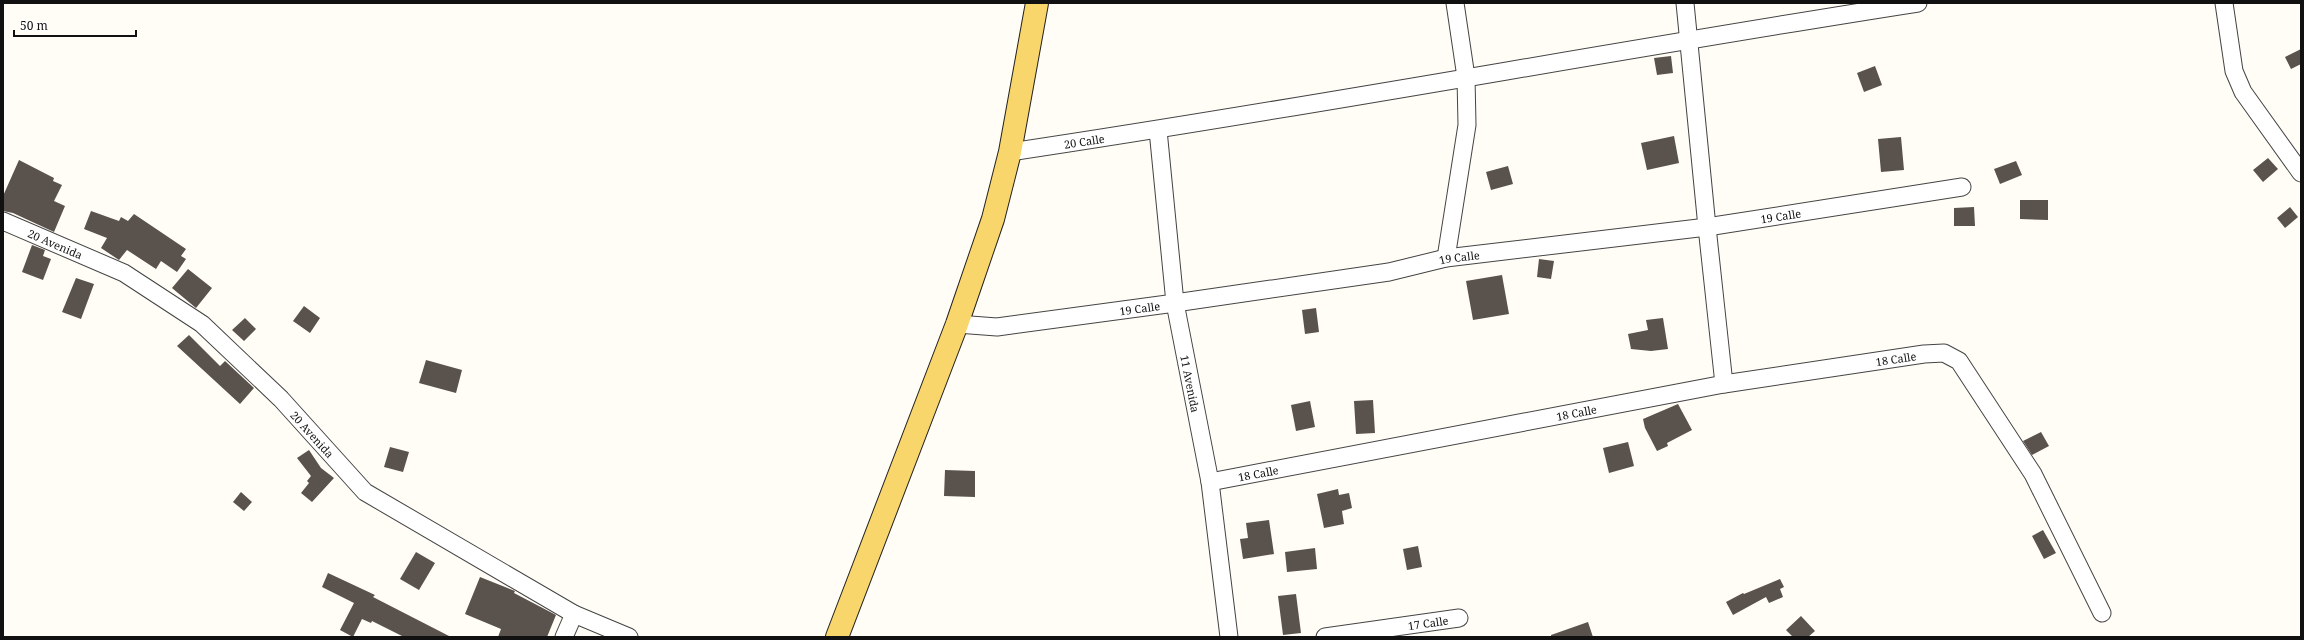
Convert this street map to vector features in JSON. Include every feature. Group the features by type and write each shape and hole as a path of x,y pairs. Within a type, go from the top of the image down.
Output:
{"main road":[{"path":"837,637 957,324 993,219 1010,152 1037,3"}],"street":[{"path":"1446,258 1467,125 1466,77 1455,3"},
{"path":"1685,3 1690,39 1707,227 1724,384"},
{"name":"20 Calle","path":"1010,152 1158,130 1690,39 1918,3"},
{"path":"2224,3 2234,71 2243,92 2301,173"},
{"name":"11 Avenida","path":"1158,130 1175,303 1210,482 1230,637"},
{"name":"19 Calle","path":"957,324 997,327 1175,303 1389,272 1446,258 1707,227 1962,187"},
{"name":"20 Avenida","path":"3,221 124,273 202,324 281,399 365,492 574,614 629,637"},
{"name":"18 Calle","path":"1210,482 1724,384 1924,354 1944,353 1959,361 2033,474 2102,613"},
{"path":"564,637 574,614"},
{"name":"17 Calle","path":"1325,637 1459,618"}],"building":[{"path":"2301,49 2301,64 2291,69 2285,57"},
{"path":"1671,56 1673,73 1657,75 1654,58"},
{"path":"1875,66 1882,85 1864,92 1857,73"},
{"path":"1674,136 1679,163 1647,170 1641,143"},
{"path":"1901,137 1904,170 1881,172 1878,139"},
{"path":"2268,158 2278,169 2263,182 2253,170"},
{"path":"19,160 54,178 53,181 62,185 54,201 65,206 54,232 13,213 3,211 3,196"},
{"path":"2016,161 2022,175 2000,184 1994,169"},
{"path":"1508,166 1513,184 1491,190 1486,172"},
{"path":"2020,200 2048,200 2048,220 2020,219"},
{"path":"1974,207 1975,226 1954,226 1954,208"},
{"path":"2290,207 2298,217 2285,228 2277,218"},
{"path":"91,211 119,221 121,217 128,221 134,214 186,249 181,256 186,259 177,272 161,261 156,269 127,250 119,260 101,248 107,238 84,229"},
{"path":"32,245 45,250 43,256 51,259 43,280 22,272"},
{"path":"1539,259 1554,261 1551,279 1537,277"},
{"path":"188,269 212,288 196,308 172,288"},
{"path":"1502,275 1509,314 1473,320 1466,281"},
{"path":"76,278 94,284 81,319 62,312"},
{"path":"304,306 320,318 310,333 293,321"},
{"path":"1316,308 1319,332 1305,334 1302,310"},
{"path":"245,318 256,329 244,341 232,330"},
{"path":"1663,318 1668,349 1651,351 1631,349 1628,334 1648,330 1646,320"},
{"path":"189,335 220,366 225,361 254,388 240,404 177,346"},
{"path":"426,360 462,370 456,393 419,383"},
{"path":"1373,400 1375,433 1356,434 1354,401"},
{"path":"1310,401 1315,427 1296,431 1291,405"},
{"path":"1678,404 1692,430 1667,443 1668,446 1657,451 1645,428 1643,419"},
{"path":"2041,432 2049,446 2032,455 2023,441"},
{"path":"1628,442 1634,466 1609,473 1603,448"},
{"path":"390,447 409,452 403,472 384,467"},
{"path":"309,450 321,468 334,478 312,502 301,493 309,483 307,481 311,476 297,458"},
{"path":"945,470 975,471 975,497 944,496"},
{"path":"1338,489 1339,495 1349,493 1352,508 1342,511 1344,524 1324,528 1317,494"},
{"path":"241,492 252,502 244,511 233,502"},
{"path":"1269,520 1274,554 1243,559 1240,539 1248,538 1246,523"},
{"path":"2043,530 2056,553 2044,559 2032,536"},
{"path":"1418,546 1422,567 1407,570 1403,549"},
{"path":"1315,548 1317,569 1287,572 1285,552"},
{"path":"416,552 435,563 419,590 400,579"},
{"path":"328,573 375,595 373,597 451,637 404,637 372,621 371,623 362,619 353,637 340,630 354,603 322,587"},
{"path":"480,577 515,591 514,593 556,615 547,637 498,637 501,629 465,614"},
{"path":"1780,579 1784,587 1780,589 1783,597 1769,603 1766,597 1733,615 1726,602 1743,593 1744,594"},
{"path":"1296,594 1301,633 1283,635 1278,596"},
{"path":"1801,616 1815,631 1808,637 1793,637 1786,630"},
{"path":"1588,622 1593,637 1551,637 1551,635"}]}
